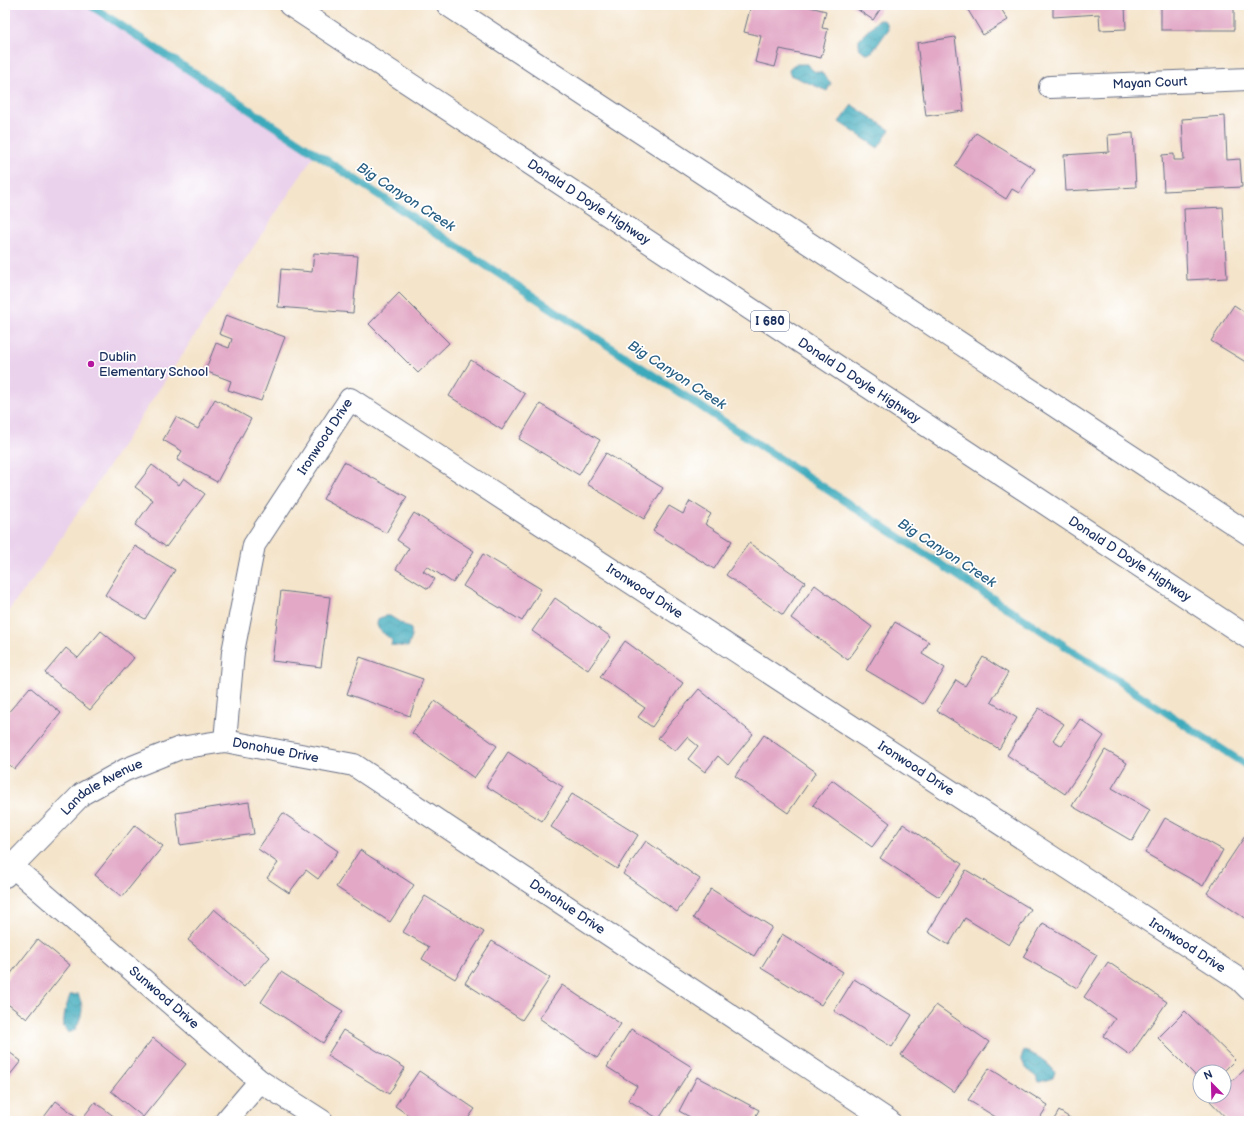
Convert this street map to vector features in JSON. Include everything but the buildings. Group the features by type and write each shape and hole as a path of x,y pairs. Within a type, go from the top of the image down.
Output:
{"main road":[{"name":"Donald D Doyle Highway","path":"290,5 1249,638"},
{"path":"448,5 1249,534"},
{"name":"Mayan Court","path":"1050,87 1249,79"},
{"name":"Ironwood Drive","path":"225,741 233,652 254,545 350,399 1240,980 1249,989"},
{"name":"Landale Avenue","path":"9,871 82,794 125,770 180,748 225,741"},
{"name":"Donohue Drive","path":"225,741 354,765 889,1121"},
{"name":"Sunwood Drive","path":"9,871 260,1081 322,1121"},
{"path":"226,1121 260,1081"}],"shaded area":[{"name":"Dublin Elementary School","path":"5,5 85,5 315,154 37,574 5,615"}],"water":[{"path":"878,20 884,20 887,23 888,30 873,51 868,54 859,48 859,39"},
{"path":"795,64 808,64 810,68 816,72 821,72 831,83 827,91 790,75 789,71"},
{"path":"852,105 890,130 878,148 839,122"},
{"path":"390,616 411,629 412,637 408,647 391,645 392,641 378,628 377,622 379,618"},
{"path":"78,994 82,1012 75,1030 69,1033 63,1026 65,1011 70,995"},
{"path":"1024,1051 1037,1056 1049,1065 1055,1072 1053,1078 1040,1082 1037,1081 1037,1078 1025,1067 1021,1058"}],"waterway":[{"name":"Big Canyon Creek","path":"90,5 1249,767"}],"place":[{"name":"Dublin Elementary School","path":"91,364"}]}
